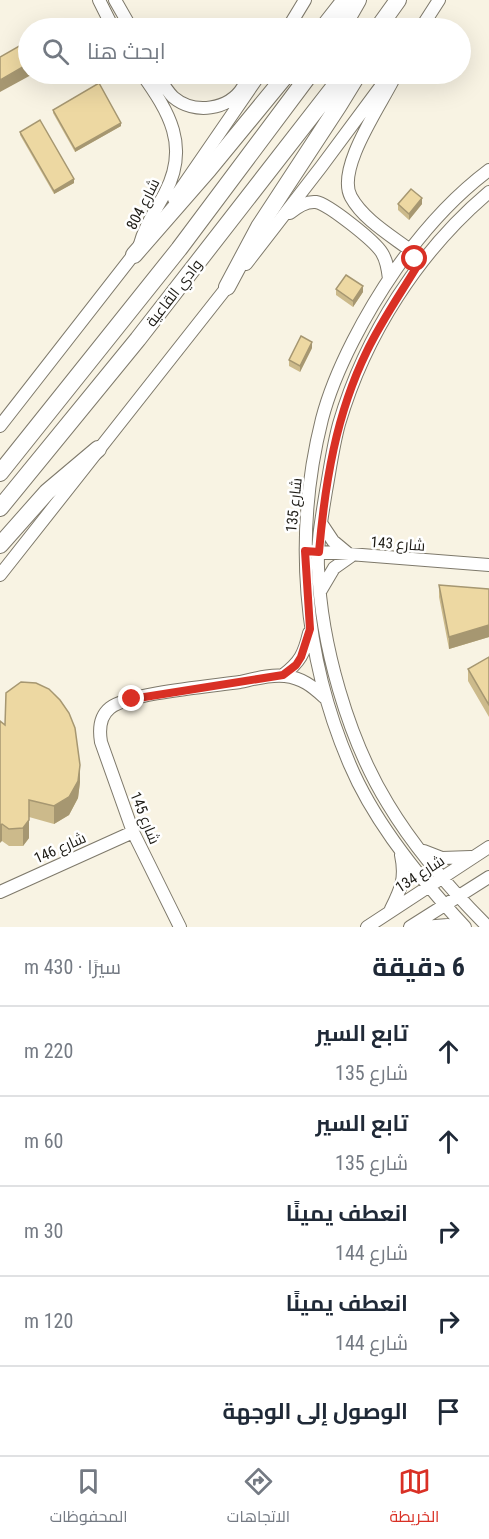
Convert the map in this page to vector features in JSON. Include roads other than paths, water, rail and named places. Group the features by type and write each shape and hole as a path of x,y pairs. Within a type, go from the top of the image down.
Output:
{"main road":[{"path":"331,18 345,0"},
{"path":"348,18 358,0"},
{"path":"136,252 209,169 279,84"},
{"name":"وادي القاعية","path":"0,473 179,249 303,84"},
{"name":"وادي القاعية","path":"0,508 153,321 336,84"},
{"path":"227,286 259,227 352,84"},
{"path":"0,544 47,492 98,449"}],"street":[{"path":"99,0 109,18"},
{"path":"115,0 125,18"},
{"path":"294,18 305,0"},
{"path":"427,18 439,0"},
{"name":"شارع 804","path":"136,252 145,227 162,200 173,176 177,149 165,106 149,84"},
{"path":"163,84 174,97 194,106 208,108 226,103 236,97 245,84"},
{"path":"0,426 136,252 253,84"},
{"path":"0,575 278,223 382,84"},
{"path":"391,84 356,153 348,180 351,197 362,212 410,250 415,259 416,268"},
{"name":"شارع 135","path":"465,927 400,851 350,767 325,698 310,629 305,551 308,499 322,418 352,345 369,311 410,250 456,198 489,170"},
{"name":"شارع 135","path":"488,927 458,897 418,847 388,804 366,761 347,713 328,645 320,591 319,552 321,523 334,441 352,387 367,352 416,268 464,214 489,192"},
{"path":"278,223 304,204 313,202 322,204 340,215 381,251 388,266 389,279"},
{"path":"390,235 410,235 429,227"},
{"path":"320,591 334,568 351,556 333,541 321,523"},
{"name":"شارع 143","path":"305,551 489,565"},
{"path":"283,675 296,665 301,657 310,629"},
{"path":"283,675 307,682 325,698"},
{"name":"شارع 145","path":"180,927 133,832 101,742 100,734 105,714 121,703 148,696 283,675"},
{"name":"شارع 146","path":"0,892 133,832"},
{"path":"418,847 442,858 475,856"},
{"name":"شارع 134","path":"367,927 489,847"},
{"path":"390,911 403,884 405,871 400,851"},
{"path":"410,927 489,877"},
{"path":"423,927 448,925 456,927"}]}
